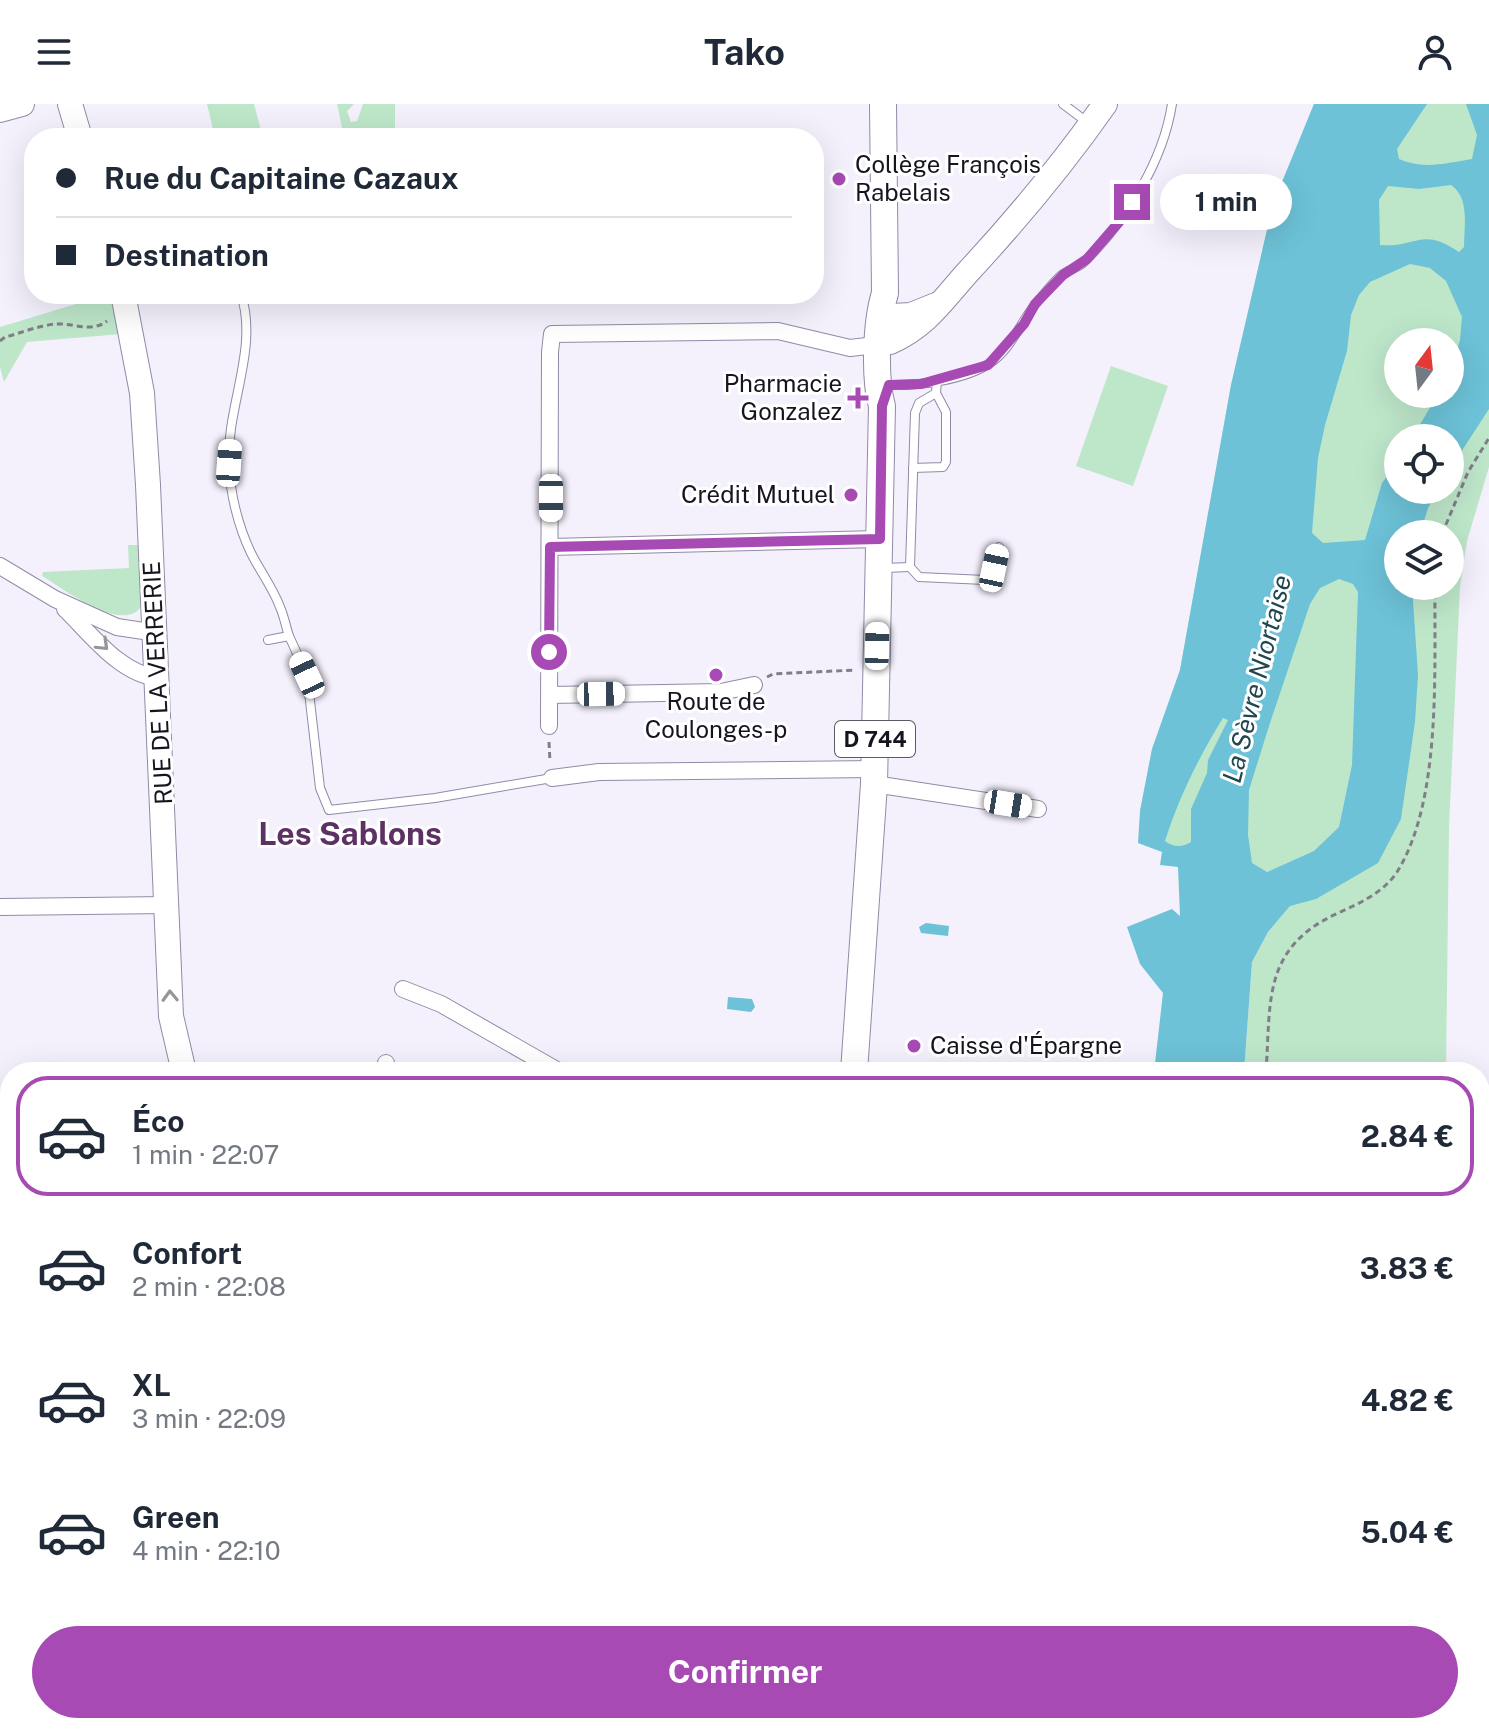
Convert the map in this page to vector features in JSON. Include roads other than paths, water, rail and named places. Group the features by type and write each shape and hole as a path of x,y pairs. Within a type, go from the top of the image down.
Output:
{"main road":[{"name":"D 744","path":"855,1062 874,776 886,395 878,384 882,329 883,104"}],"street":[{"path":"0,110 22,104"},
{"path":"70,104 77,128"},
{"path":"549,726 552,334 778,331 837,346 882,329 917,329 1025,210 1105,104"},
{"name":"RUE DE LA VERRERIE","path":"126,304 142,393 157,633 171,1016 182,1062"},
{"path":"550,547 880,539"},
{"path":"0,566 55,599 117,627 157,633"},
{"path":"55,599 119,662 147,677 158,678"},
{"path":"550,695 721,692 754,685"},
{"path":"552,778 599,772 874,776 1038,809"},
{"path":"0,907 168,905"},
{"path":"403,989 441,1004 542,1062"}],"lane":[{"path":"1063,104 1090,125"},
{"path":"886,395 908,386 967,373 993,360 1024,324 1035,304 1063,275 1087,259 1132,202 1155,160 1172,104"},
{"path":"244,304 247,340 233,408 229,463 237,513 250,551 280,607 307,675 320,788 329,810 435,798 552,778"},
{"path":"913,468 943,467 946,462 946,412 936,393 937,380"},
{"path":"936,393 916,408 910,567 919,577 985,580 994,568 999,547"},
{"path":"879,567 910,567"},
{"path":"268,640 289,636"}],"water":[{"name":"La Sèvre Niortaise","path":"1314,104 1427,104 1397,149 1399,159 1426,165 1472,159 1477,135 1466,104 1489,104 1489,409 1464,447 1464,424 1420,424 1430,408 1464,408 1464,328 1461,328 1462,317 1446,281 1430,268 1410,264 1370,282 1359,295 1351,315 1347,351 1318,458 1312,533 1323,543 1365,540 1384,480 1384,504 1430,504 1424,520 1384,520 1384,600 1413,600 1418,675 1415,722 1401,819 1378,863 1316,899 1290,906 1268,932 1252,962 1245,1062 1155,1062 1163,993 1140,964 1127,927 1172,909 1180,916 1178,867 1160,865 1162,852 1138,843 1140,811 1152,749 1180,670 1231,385 1273,204","holes":["1451,185 1461,197 1465,213 1464,247 1459,252 1446,244 1427,239 1380,245 1379,200 1388,186 1419,189","1339,579 1353,584 1358,592 1352,765 1339,827 1314,851 1267,872 1252,863 1248,835 1249,790 1310,604 1320,588","1223,718 1228,720 1208,760 1207,773 1191,809 1191,842 1181,846 1171,845 1165,841 1190,778"]},
{"path":"926,923 949,926 948,936 921,933 919,927"},
{"path":"728,997 752,999 755,1007 751,1012 727,1009"}],"place":[{"name":"Collège François Rabelais","path":"839,179"},
{"name":"Pharmacie Gonzalez","path":"858,398"},
{"name":"Crédit Mutuel","path":"851,495"},
{"name":"Route de Coulonges-p","path":"716,675"},
{"name":"Caisse d'Épargne","path":"914,1046"}],"district":[{"name":"Les Sablons","path":"350,834"}]}
